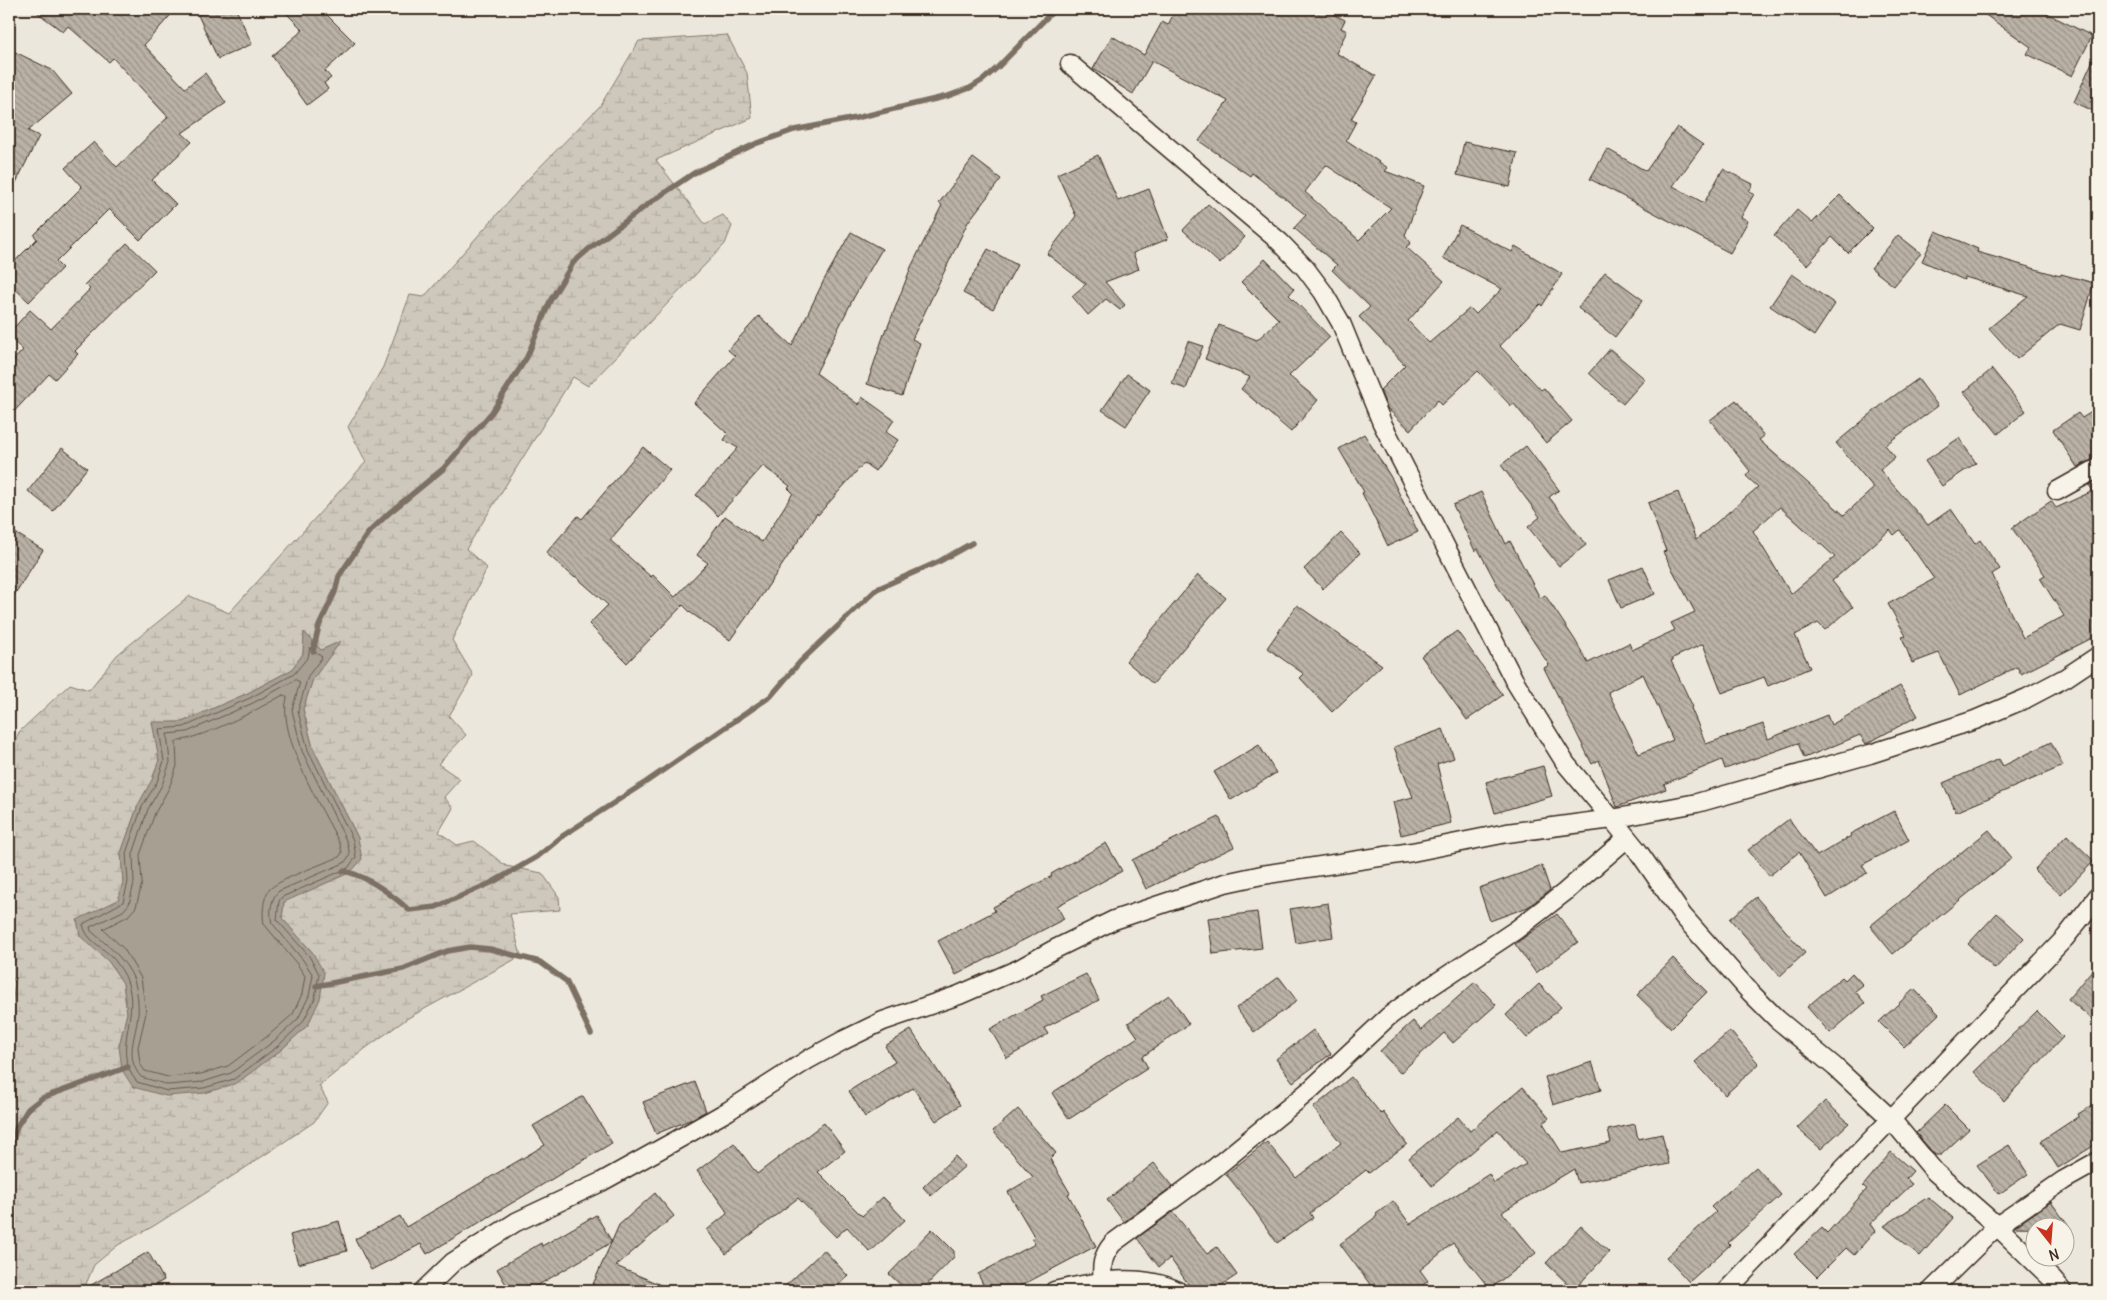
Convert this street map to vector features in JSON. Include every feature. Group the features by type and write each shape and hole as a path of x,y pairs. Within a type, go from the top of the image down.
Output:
{"street":[{"path":"1070,64 1280,242 1305,268 1323,292 1341,323 1382,423 1514,680 1566,764 1638,851 1683,916 1738,979 1777,1019 1835,1067 1891,1119 1935,1172 1997,1226 2062,1291"},
{"path":"2057,491 2098,468"},
{"path":"423,1291 453,1262 516,1222 601,1182 675,1141 728,1111 809,1059 844,1040 884,1021 959,995 1019,969 1114,920 1225,883 1243,879 1412,852 1508,832 1612,819 1696,803 1870,754 1975,720 2034,694 2064,678 2098,656"},
{"path":"1103,1283 1102,1260 1106,1251 1113,1243 1211,1171 1310,1090 1388,1017 1516,930 1565,892 1626,838"},
{"path":"1726,1291 2065,938 2098,896"},
{"path":"1930,1291 1997,1226 2064,1180 2098,1161"},
{"path":"1054,1291 1080,1285 1127,1280 1150,1281 1178,1291"}],"green space":[{"path":"727,35 747,73 752,118 656,160 705,224 723,215 732,226 725,244 588,386 573,377 466,549 487,568 452,640 473,675 449,716 466,735 438,764 460,779 444,797 453,808 439,832 457,845 474,841 506,866 542,873 559,897 560,910 510,914 521,956 408,1018 366,1048 319,1086 328,1102 314,1122 152,1227 118,1245 94,1265 86,1284 88,1291 9,1291 9,1072 13,1065 10,1023 15,982 9,973 9,757 19,732 70,684 89,690 117,655 190,596 229,613 366,462 348,427 383,367 410,295 424,297 530,177 600,106 639,41","holes":["304,632 321,650 340,642 313,679 303,709 313,748 358,838 351,872 284,901 282,918 313,953 308,1025 281,1050 236,1083 119,1046 127,1013 123,983 109,962 118,900 123,882 121,853 138,805 152,780 159,760 153,723 182,722 248,693 291,670 303,654"]}],"water":[{"path":"304,632 321,650 341,641 313,679 303,709 313,748 358,838 362,859 351,872 284,902 282,918 313,953 324,973 320,999 308,1025 281,1050 237,1083 205,1093 166,1096 133,1087 122,1070 119,1046 127,1013 123,983 109,962 80,936 77,920 118,900 123,882 121,853 138,805 152,780 159,760 152,722 182,722 248,693 291,670 303,654"}],"building":[{"path":"33,9 176,9 144,45 185,88 205,73 226,103 182,133 192,142 152,180 176,204 140,240 109,209 56,262 62,268 29,302 9,283 9,267 37,239 34,235 82,187 65,168 94,142 117,167 168,117 113,58 109,62 68,26 63,32"},
{"path":"211,9 236,9 252,44 218,59 198,15"},
{"path":"282,9 321,9 355,43 325,71 331,78 324,83 328,89 307,105 272,56 303,30"},
{"path":"1176,9 1323,9 1345,20 1341,28 1347,31 1336,53 1376,76 1351,119 1356,122 1346,140 1388,168 1385,171 1424,186 1405,235 1411,243 1406,247 1444,281 1408,321 1429,343 1470,308 1476,314 1502,289 1443,258 1460,225 1512,252 1515,246 1562,274 1542,306 1540,304 1500,346 1541,390 1544,388 1572,421 1546,443 1514,404 1511,406 1478,371 1442,405 1438,400 1410,430 1387,408 1380,390 1405,365 1359,317 1370,307 1332,270 1337,265 1294,228 1306,215 1252,173 1250,176 1199,141 1228,101 1152,61 1133,94 1093,69 1112,36 1144,55 1162,22 1168,25","holes":["1326,165 1391,208 1359,240 1305,192"]},
{"path":"1977,9 2042,9 2092,36 2072,76 2027,54 2031,47"},
{"path":"9,49 52,70 72,94 28,131 39,136 9,197"},
{"path":"2098,49 2098,113 2074,102"},
{"path":"1677,127 1703,145 1673,186 1704,203 1723,169 1753,184 1749,192 1754,194 1741,217 1748,221 1730,253 1590,179 1607,149 1646,171"},
{"path":"1464,142 1517,153 1510,187 1457,175"},
{"path":"1098,155 1118,201 1149,189 1168,239 1133,253 1139,269 1105,282 1125,305 1120,310 1106,299 1088,315 1072,296 1086,284 1047,254 1076,216 1057,174"},
{"path":"973,158 1001,179 968,222 912,339 920,343 902,396 867,384 886,328 911,267 942,205 939,203"},
{"path":"1840,195 1873,228 1848,253 1832,237 1807,265 1774,236 1797,210 1812,223"},
{"path":"1208,204 1245,237 1220,264 1183,230"},
{"path":"1936,231 1978,249 1977,252 2060,276 2061,274 2094,283 2080,330 2060,324 2017,359 1989,328 2028,296 1965,277 1964,280 1922,261"},
{"path":"851,232 882,249 854,297 816,373 859,405 862,397 894,420 886,432 898,440 875,471 864,463 818,515 817,513 730,640 691,613 683,605 627,663 589,624 608,605 546,553 578,516 582,519 643,447 670,470 610,540 651,577 653,575 675,597 708,563 697,555 725,516 762,542 793,493 788,488 790,486 763,466 718,516 696,495 738,448 724,440 728,434 694,403 735,356 728,350 759,316 792,346 824,280"},
{"path":"1898,235 1921,253 1894,286 1871,268"},
{"path":"127,243 155,270 75,351 78,354 55,379 49,374 9,417 9,365 23,350 9,337 9,333 30,310 51,329 90,289 85,284"},
{"path":"988,249 1017,265 993,309 963,293"},
{"path":"1265,259 1294,289 1289,295 1330,337 1289,376 1318,400 1291,432 1241,389 1250,377 1205,359 1219,325 1257,340 1279,320 1241,282"},
{"path":"1605,272 1643,300 1615,337 1578,308"},
{"path":"1792,274 1835,304 1814,336 1770,306"},
{"path":"1188,341 1203,346 1186,389 1172,384"},
{"path":"1610,349 1645,379 1623,404 1589,373"},
{"path":"1992,369 2026,411 1998,434 1964,392"},
{"path":"1127,374 1150,390 1126,426 1102,410"},
{"path":"1918,379 1938,406 1885,445 1895,457 1880,470 1928,525 1951,509 1975,544 1980,540 2000,569 1992,574 2023,638 2064,616 2040,578 2045,575 2012,528 2051,501 2056,508 2093,491 2089,485 2098,480 2098,635 2021,674 2017,667 1960,695 1939,653 1912,663 1902,637 1906,636 1888,604 1934,579 1900,530 1894,535 1890,530 1832,581 1853,607 1825,630 1818,623 1795,635 1810,668 1768,686 1764,677 1722,693 1703,644 1673,658 1671,661 1693,707 1691,708 1706,744 1763,724 1768,739 1827,715 1831,725 1900,686 1918,716 1866,744 1860,735 1804,758 1798,743 1725,769 1722,760 1664,784 1666,789 1617,807 1599,760 1592,764 1544,668 1549,665 1500,590 1478,549 1475,551 1453,505 1481,492 1506,544 1510,541 1540,598 1545,595 1588,663 1629,643 1632,650 1675,630 1671,623 1695,612 1663,552 1666,551 1648,503 1678,492 1696,540 1758,487 1746,476 1750,471 1710,420 1736,400 1764,436 1759,440 1844,515 1874,488 1836,443 1884,403","holes":["1780,507 1835,557 1791,594 1753,531","1643,674 1673,740 1639,754 1608,692"]},
{"path":"2098,408 2098,457 2077,467 2053,430 2078,413 2082,418"},
{"path":"1364,434 1392,479 1418,532 1388,546 1362,493 1364,492 1339,449"},
{"path":"1959,438 1976,463 1942,486 1925,461"},
{"path":"1526,446 1559,490 1549,497 1586,545 1559,566 1528,527 1540,517 1501,465"},
{"path":"62,448 87,468 53,511 28,491"},
{"path":"9,529 43,550 9,603"},
{"path":"1341,533 1360,553 1323,589 1304,569"},
{"path":"1643,566 1655,594 1621,608 1609,580"},
{"path":"1198,575 1226,598 1153,684 1126,661"},
{"path":"1297,605 1382,665 1332,712 1300,678 1304,674 1267,648"},
{"path":"1457,631 1503,695 1467,720 1421,656"},
{"path":"1443,729 1454,758 1437,764 1451,823 1401,835 1393,802 1413,797 1394,747"},
{"path":"2051,742 2063,766 1956,812 1943,783 1999,759 2003,766"},
{"path":"1259,745 1276,773 1231,800 1214,772"},
{"path":"1543,766 1552,796 1495,813 1486,782"},
{"path":"1894,811 1909,840 1862,865 1867,873 1827,898 1799,852 1769,876 1748,850 1789,819 1817,856 1851,836 1850,834"},
{"path":"1219,817 1234,847 1146,889 1132,860"},
{"path":"1989,830 2012,858 1893,954 1870,926"},
{"path":"2067,835 2094,861 2061,895 2034,870"},
{"path":"1106,843 1122,871 1057,906 1064,919 956,975 938,941 995,911 993,907 1052,876 1051,874"},
{"path":"1542,866 1550,890 1528,907 1490,921 1479,888"},
{"path":"1756,897 1805,953 1780,976 1730,919"},
{"path":"1328,903 1333,937 1296,943 1290,909"},
{"path":"1257,912 1262,948 1213,954 1208,918"},
{"path":"1997,913 2024,938 1995,969 1968,944"},
{"path":"1557,914 1578,942 1536,973 1515,944"},
{"path":"1673,958 1707,992 1671,1028 1637,995"},
{"path":"2098,963 2098,1024 2068,999"},
{"path":"1852,973 1863,985 1855,991 1865,1003 1830,1033 1807,1007 1842,977 1845,980"},
{"path":"1086,974 1099,1000 1044,1028 1048,1034 1007,1058 990,1029 1043,1000 1041,996"},
{"path":"1279,977 1297,1001 1254,1032 1236,1008"},
{"path":"1475,982 1496,1005 1453,1043 1444,1033 1400,1073 1380,1051 1413,1021 1421,1030"},
{"path":"1539,984 1561,1007 1527,1038 1506,1015"},
{"path":"1914,989 1939,1014 1904,1047 1879,1022"},
{"path":"1169,995 1189,1024 1142,1057 1148,1068 1069,1119 1052,1093 1138,1037 1128,1023"},
{"path":"2037,1011 2063,1037 2004,1101 1974,1072"},
{"path":"911,1030 960,1105 936,1121 913,1088 865,1117 849,1091 895,1062 885,1046"},
{"path":"1313,1030 1331,1054 1293,1082 1276,1059"},
{"path":"1730,1031 1759,1064 1725,1095 1695,1062"},
{"path":"1592,1062 1601,1090 1553,1105 1545,1077"},
{"path":"1351,1077 1381,1114 1383,1112 1407,1144 1369,1173 1366,1170 1310,1213 1313,1218 1277,1243 1226,1174 1267,1142 1296,1178 1341,1143 1313,1108"},
{"path":"695,1082 706,1111 656,1134 643,1102"},
{"path":"1523,1087 1549,1118 1543,1123 1562,1153 1611,1143 1608,1130 1635,1124 1638,1139 1662,1134 1669,1164 1578,1183 1574,1169 1502,1212 1536,1253 1490,1289 1453,1243 1420,1270 1428,1281 1415,1291 1375,1291 1340,1244 1377,1216 1376,1214 1393,1201 1410,1224 1489,1174 1494,1183 1526,1164 1498,1130 1432,1186 1409,1158 1458,1117 1470,1131"},
{"path":"583,1096 612,1143 427,1254 421,1244 371,1270 355,1239 400,1216 406,1227 545,1145 533,1126"},
{"path":"1825,1101 1849,1123 1821,1149 1797,1128"},
{"path":"2098,1102 2098,1143 2058,1168 2041,1141"},
{"path":"1945,1105 1969,1129 1941,1155 1935,1155 1916,1133"},
{"path":"1018,1109 1056,1153 1050,1159 1070,1193 1068,1194 1096,1246 1011,1291 986,1291 978,1274 1035,1244 1032,1238 1034,1236 1008,1192 1033,1177 993,1131"},
{"path":"824,1123 845,1151 818,1172 862,1216 883,1197 905,1220 870,1252 847,1227 836,1237 798,1198 726,1254 707,1230 728,1213 697,1171 734,1143 757,1174"},
{"path":"2009,1145 2028,1174 1999,1194 1977,1165"},
{"path":"1891,1152 1913,1171 1906,1179 1912,1184 1870,1224 1875,1231 1854,1255 1846,1248 1817,1277 1794,1254 1822,1228 1827,1233 1867,1189 1863,1186"},
{"path":"955,1156 965,1166 931,1196 923,1187"},
{"path":"1154,1163 1173,1186 1124,1222 1107,1200"},
{"path":"1756,1167 1781,1195 1728,1243 1730,1245 1689,1282 1666,1257 1716,1212 1711,1207"},
{"path":"655,1193 674,1216 616,1266 675,1291 590,1291 619,1225"},
{"path":"1928,1197 1953,1218 1920,1256 1884,1226"},
{"path":"2051,1202 2063,1218 2027,1218"},
{"path":"1173,1212 1207,1254 1217,1247 1237,1275 1213,1291 1193,1291 1170,1258 1159,1267 1137,1238"},
{"path":"596,1215 612,1242 528,1291 510,1291 497,1269 541,1243 542,1246"},
{"path":"2024,1220 2024,1227 2014,1227"},
{"path":"339,1221 347,1251 298,1264 290,1235"},
{"path":"1581,1226 1609,1252 1574,1290 1546,1263"},
{"path":"932,1229 954,1251 954,1257 921,1291 907,1291 889,1274"},
{"path":"824,1250 848,1276 832,1291 780,1291"},
{"path":"148,1252 164,1280 144,1291 81,1291"}],"waterway":[{"path":"313,651 319,626 335,592 339,576 368,533 389,513 443,469 492,412 527,357 550,301 573,263 590,248 651,202 694,173 755,144 794,130 856,118 948,96 970,88 998,67 1055,9"},
{"path":"343,871 370,881 409,910 436,907 493,882 537,857 564,835 646,782 771,696 800,662 877,589 940,561 972,543"},
{"path":"316,986 403,969 447,951 470,947 490,949 540,962 566,981 591,1034"},
{"path":"9,1154 17,1126 28,1109 42,1098 128,1067"}]}
